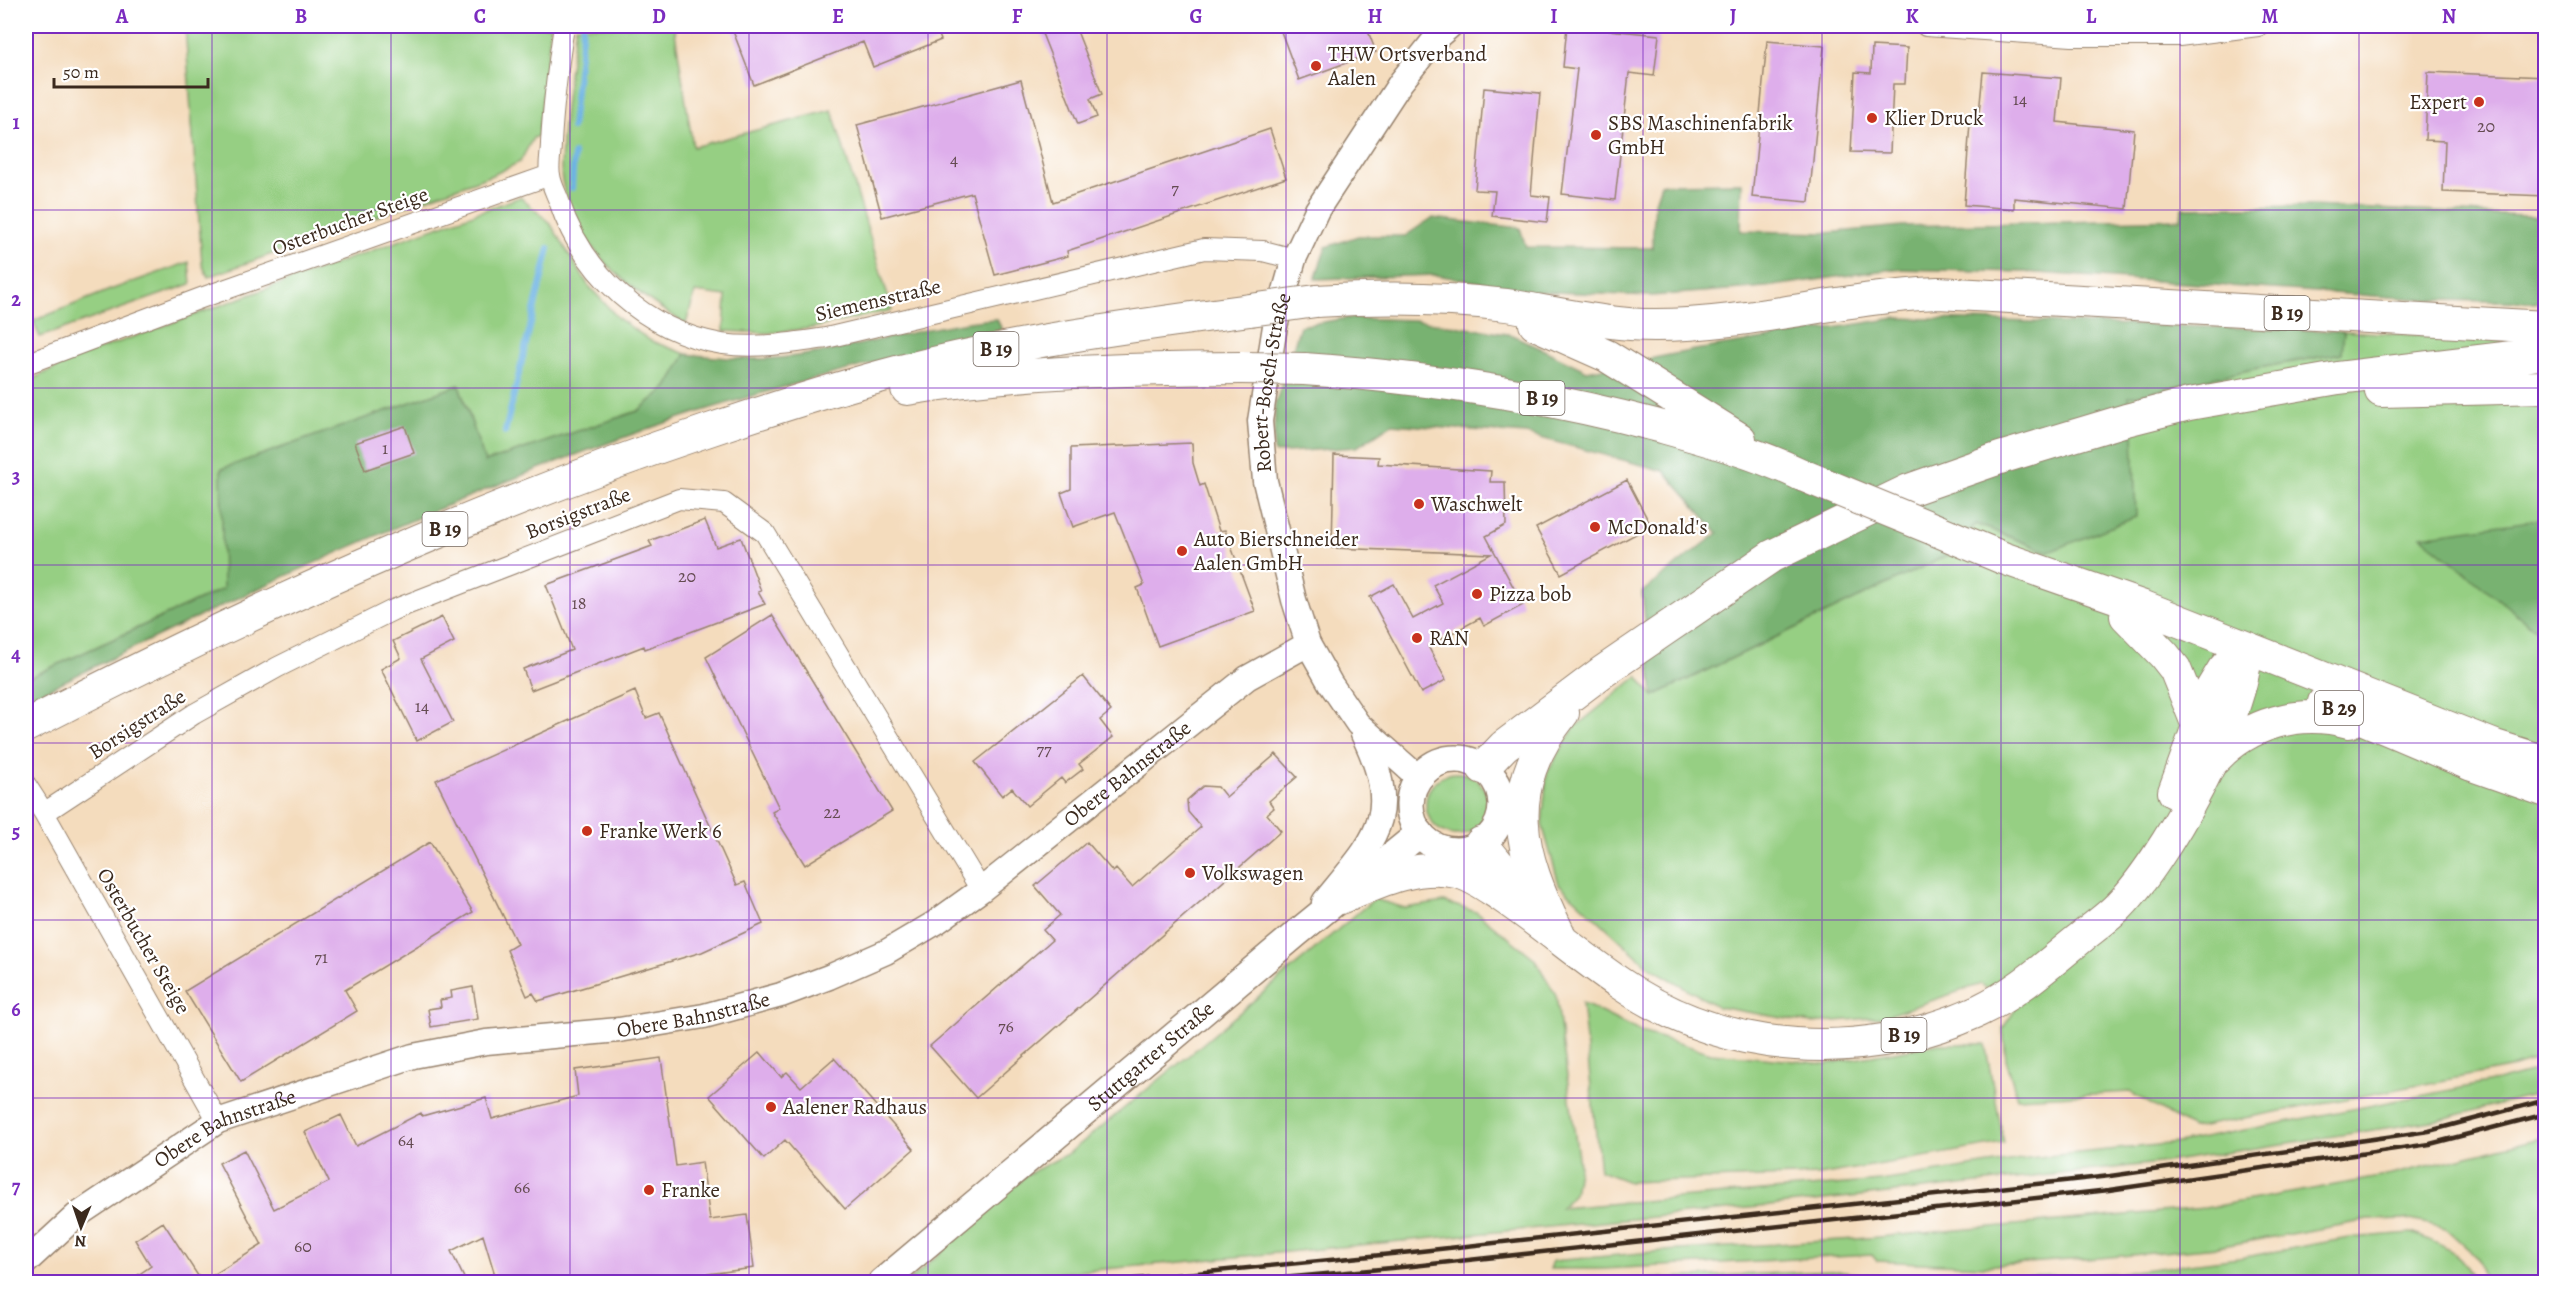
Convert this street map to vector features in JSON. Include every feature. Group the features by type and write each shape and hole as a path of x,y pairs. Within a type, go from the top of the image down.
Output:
{"highway":[{"name":"B 19","path":"32,723 250,614 373,559 643,452 856,383 1000,348 1103,330 1316,301 1392,297 1509,306 1593,321 1653,325 1741,320 1886,297 1938,294 2546,327"},
{"name":"B 19","path":"1461,301 1516,316 1607,356 1707,417 1773,461"},
{"path":"2189,404 2338,378 2546,353"},
{"name":"B 19","path":"747,417 911,388 1003,376 1056,372 1304,369 1388,374 1545,398 1705,439 1773,461 2003,558 2126,616 2175,669 2198,726"},
{"name":"B 19","path":"1483,768 1504,746 1600,673 1772,556 1870,508 1961,470 2126,420 2189,404 2396,390 2546,387"},
{"name":"B 19","path":"2003,558 2144,607 2242,656 2546,762"},
{"name":"B 29","path":"2126,616 2242,656 2431,748 2546,791"},
{"name":"B 19","path":"1600,673 1566,709 1545,736 1528,771 1523,799 1524,841 1532,875 1560,938 1638,995 1696,1024 1739,1037 1778,1043 1815,1045 1848,1044 1899,1036 1922,1031 1980,1010 2030,980 2120,906 2145,876 2174,829 2231,717 2242,656"},
{"name":"B 19","path":"2078,940 2103,912 2143,855 2174,794 2212,688 2242,656"},
{"path":"2205,770 2223,751 2243,736 2283,719 2301,716 2322,716 2347,721 2431,748"},
{"path":"1481,843 1560,938"},
{"path":"1340,898 1404,873 1441,869 1461,873 1501,896 1560,938"}],"main road":[{"path":"1456,759 1471,761 1483,768 1498,785 1502,806 1496,827 1481,843 1471,848 1449,850 1438,847 1420,833 1415,825 1410,806 1414,786 1429,768 1442,761 1456,759"},
{"name":"Stuttgarter Straße","path":"882,1282 1297,933 1420,833"}],"street":[{"path":"550,175 553,102 564,26"},
{"name":"Robert-Bosch-Straße","path":"1419,778 1358,724 1330,683 1308,644 1294,600 1265,481 1260,421 1275,326 1294,259 1317,210 1401,82 1436,38 1450,26"},
{"path":"1926,26 2072,36 2167,36 2258,26"},
{"name":"Siemensstraße","path":"550,175 566,223 590,263 620,296 653,319 686,336 724,344 778,345 826,338 1204,249 1263,251 1294,259"},
{"name":"Osterbucher Steige","path":"26,364 201,298 550,175"},
{"name":"Borsigstraße","path":"44,813 194,714 320,646 393,610 679,499 724,503 765,533 981,890"},
{"name":"Obere Bahnstraße","path":"26,1262 76,1216 218,1121 412,1056 486,1042 619,1030 705,1016 781,995 886,952 935,924 981,890 1247,678 1308,644"},
{"path":"1297,933 1359,859 1378,825 1384,790 1375,758 1358,724"},
{"name":"Osterbucher Steige","path":"26,785 218,1121"}],"green space":[{"path":"185,26 551,26 538,136 533,138 520,162 495,174 208,277 202,264"},
{"path":"576,26 674,26 693,147 832,110 892,310 813,328 768,333 724,331 726,296 695,292 686,324 626,282 592,247 579,227 562,180 564,114"},
{"path":"1742,183 1741,231 1826,233 1902,226 2181,219 2182,208 2311,206 2545,217 2545,302 2434,300 2024,272 1893,269 1766,287 1651,296 1530,291 1436,275 1315,279 1326,247 1358,236 1405,236 1432,218 1520,228 1526,247 1652,248 1655,202 1661,184"},
{"path":"520,197 550,223 588,285 618,318 651,341 686,354 667,387 638,411 485,462 459,385 223,589 26,679 26,382 86,354"},
{"path":"189,262 191,284 40,337 33,321"},
{"path":"1347,318 1415,320 1513,335 1587,371 1695,350 1896,318 2344,331 2342,353 2253,369 2129,397 2133,431 2136,517 2049,552 1976,524 1948,555 1653,696 1642,592 1718,533 1664,471 1526,434 1392,424 1357,447 1274,453 1275,405 1300,326"},
{"path":"997,319 1002,330 717,406 593,448 510,480 428,513 266,585 26,700 26,679 223,589 221,469 459,385 485,462 638,411 667,387 686,354 744,359 806,355 942,326"},
{"path":"2344,331 2545,342 2545,1057 2514,1067 2192,1128 2130,1092 2017,1098 2006,1059 2003,1028 2015,1010 1981,984 1883,1017 1811,1023 1718,1007 1648,966 1559,884 1542,824 1547,773 1574,728 1638,676 1653,696 1948,555 1976,524 2049,552 2133,431 2129,397 2253,369 2341,353"},
{"path":"2545,519 2545,634 2541,634 2421,536"},
{"path":"1457,773 1474,778 1479,782 1483,787 1488,804 1483,821 1479,826 1474,830 1457,835 1440,830 1435,826 1431,821 1426,804 1431,787 1435,782 1440,778"},
{"path":"1374,899 1405,908 1444,902 1476,912 1534,958 1556,995 1579,1165 1574,1194 1560,1208 1881,1181 2028,1158 2178,1143 2497,1081 2545,1068 2545,1092 2438,1120 2159,1163 1769,1206 1225,1258 962,1282 908,1282 1026,1175 1069,1153"},
{"path":"1582,1003 1641,1032 1711,1053 1826,1064 1939,1044 1985,1044 2004,1143 1819,1175 1629,1182 1600,1171"},
{"path":"2545,1137 2545,1282 2485,1282 2478,1258 2445,1228 2406,1219 2369,1220 2217,1247 1983,1266 1877,1261 1872,1255 1603,1269 1550,1269 1553,1261 1664,1251 1856,1239 2205,1208 2391,1175"},
{"path":"2412,1233 2458,1256 2470,1271 2474,1282 1573,1282 1832,1271 1921,1280 2118,1273 2239,1258 2349,1238"}],"building":[{"path":"731,26 935,26 941,40 873,67 863,42 754,85"},
{"path":"1039,26 1075,26 1102,94 1090,99 1097,117 1078,124"},
{"name":"THW Ortsverband Aalen","path":"1279,26 1366,26 1376,52 1299,80"},
{"name":"SBS Maschinenfabrik GmbH","path":"1567,26 1659,35 1654,76 1629,73 1615,200 1562,194 1577,69 1563,67"},
{"path":"1767,41 1824,46 1809,202 1752,197"},
{"name":"Klier Druck","path":"1872,46 1907,48 1905,84 1893,84 1890,153 1851,152 1855,72 1871,73"},
{"path":"1983,72 2061,78 2057,122 2134,130 2127,209 2014,198 2014,209 1964,205 1970,123 1978,124"},
{"path":"2428,72 2546,77 2546,196 2443,192 2445,141 2425,140"},
{"path":"1021,80 1053,202 1270,129 1286,178 1067,251 1068,256 995,275 972,193 882,217 857,125"},
{"path":"1484,88 1540,93 1531,195 1550,197 1547,222 1492,216 1495,191 1475,190"},
{"path":"405,426 414,453 365,470 355,443"},
{"name":"Auto Bierschneider Aalen GmbH","path":"1192,443 1193,463 1200,486 1204,484 1219,531 1225,530 1255,611 1158,646 1137,588 1144,585 1115,512 1073,527 1061,493 1071,489 1071,448"},
{"name":"Waschwelt","path":"1334,455 1379,457 1378,464 1491,471 1490,482 1505,482 1506,525 1486,536 1523,605 1484,626 1480,618 1428,646 1446,680 1421,693 1370,597 1394,584 1413,619 1443,603 1433,585 1491,554 1332,548"},
{"path":"1627,480 1651,526 1561,574 1536,528"},
{"path":"705,520 716,547 741,538 761,591 758,592 765,604 645,649 644,646 531,690 523,669 572,650 546,585 652,546 649,541"},
{"path":"772,615 892,811 805,865 772,812 779,808 706,657"},
{"path":"442,617 454,642 421,659 453,722 417,741 381,669 401,658 393,641"},
{"path":"1083,676 1111,711 1100,720 1113,737 1079,764 1083,769 1065,783 1061,778 1027,806 1012,788 1002,796 975,762"},
{"name":"Franke Werk 6","path":"635,691 646,718 659,713 737,885 745,882 763,924 702,952 538,1001 533,993 527,996 507,950 517,944 436,780"},
{"name":"Volkswagen","path":"1276,754 1297,777 1269,801 1274,808 1267,814 1281,831 976,1098 930,1046 1052,940 1043,930 1060,915 1035,886 1087,842 1113,872 1116,869 1132,887 1201,827 1188,812 1187,800 1203,786 1218,787 1226,797"},
{"path":"430,842 473,912 345,990 357,1011 241,1082 185,991"},
{"path":"473,987 478,1019 431,1027 428,1009 441,1007 440,1000 452,998 451,991"},
{"path":"760,1052 781,1077 787,1072 801,1087 834,1058 914,1149 845,1209 785,1140 764,1159 709,1096"},
{"path":"661,1058 676,1166 702,1162 710,1220 747,1215 754,1268 644,1282 497,1282 483,1235 451,1251 466,1282 202,1282 262,1245 219,1163 244,1150 274,1209 329,1182 305,1132 341,1115 356,1146 421,1113 422,1116 486,1098 492,1119 578,1096 575,1070"},
{"path":"163,1222 202,1282 128,1282 151,1266 135,1240"}],"waterway":[{"path":"572,128 583,26"},
{"path":"572,188 574,154"},
{"path":"505,432 549,248"}],"railway":[{"path":"1104,1282 1412,1252 2110,1176 2429,1131 2546,1100"},
{"path":"1240,1282 1413,1266 2109,1190 2430,1144 2546,1114"}],"place":[{"name":"THW Ortsverband Aalen","path":"1316,66"},
{"name":"Expert","path":"2479,102"},
{"name":"Klier Druck","path":"1872,118"},
{"name":"SBS Maschinenfabrik GmbH","path":"1596,135"},
{"name":"Waschwelt","path":"1419,504"},
{"name":"McDonald's","path":"1595,527"},
{"name":"Auto Bierschneider Aalen GmbH","path":"1182,551"},
{"name":"Pizza bob","path":"1477,594"},
{"name":"RAN","path":"1417,638"},
{"name":"Franke Werk 6","path":"587,831"},
{"name":"Volkswagen","path":"1190,873"},
{"name":"Aalener Radhaus","path":"771,1107"},
{"name":"Franke","path":"649,1190"}]}
